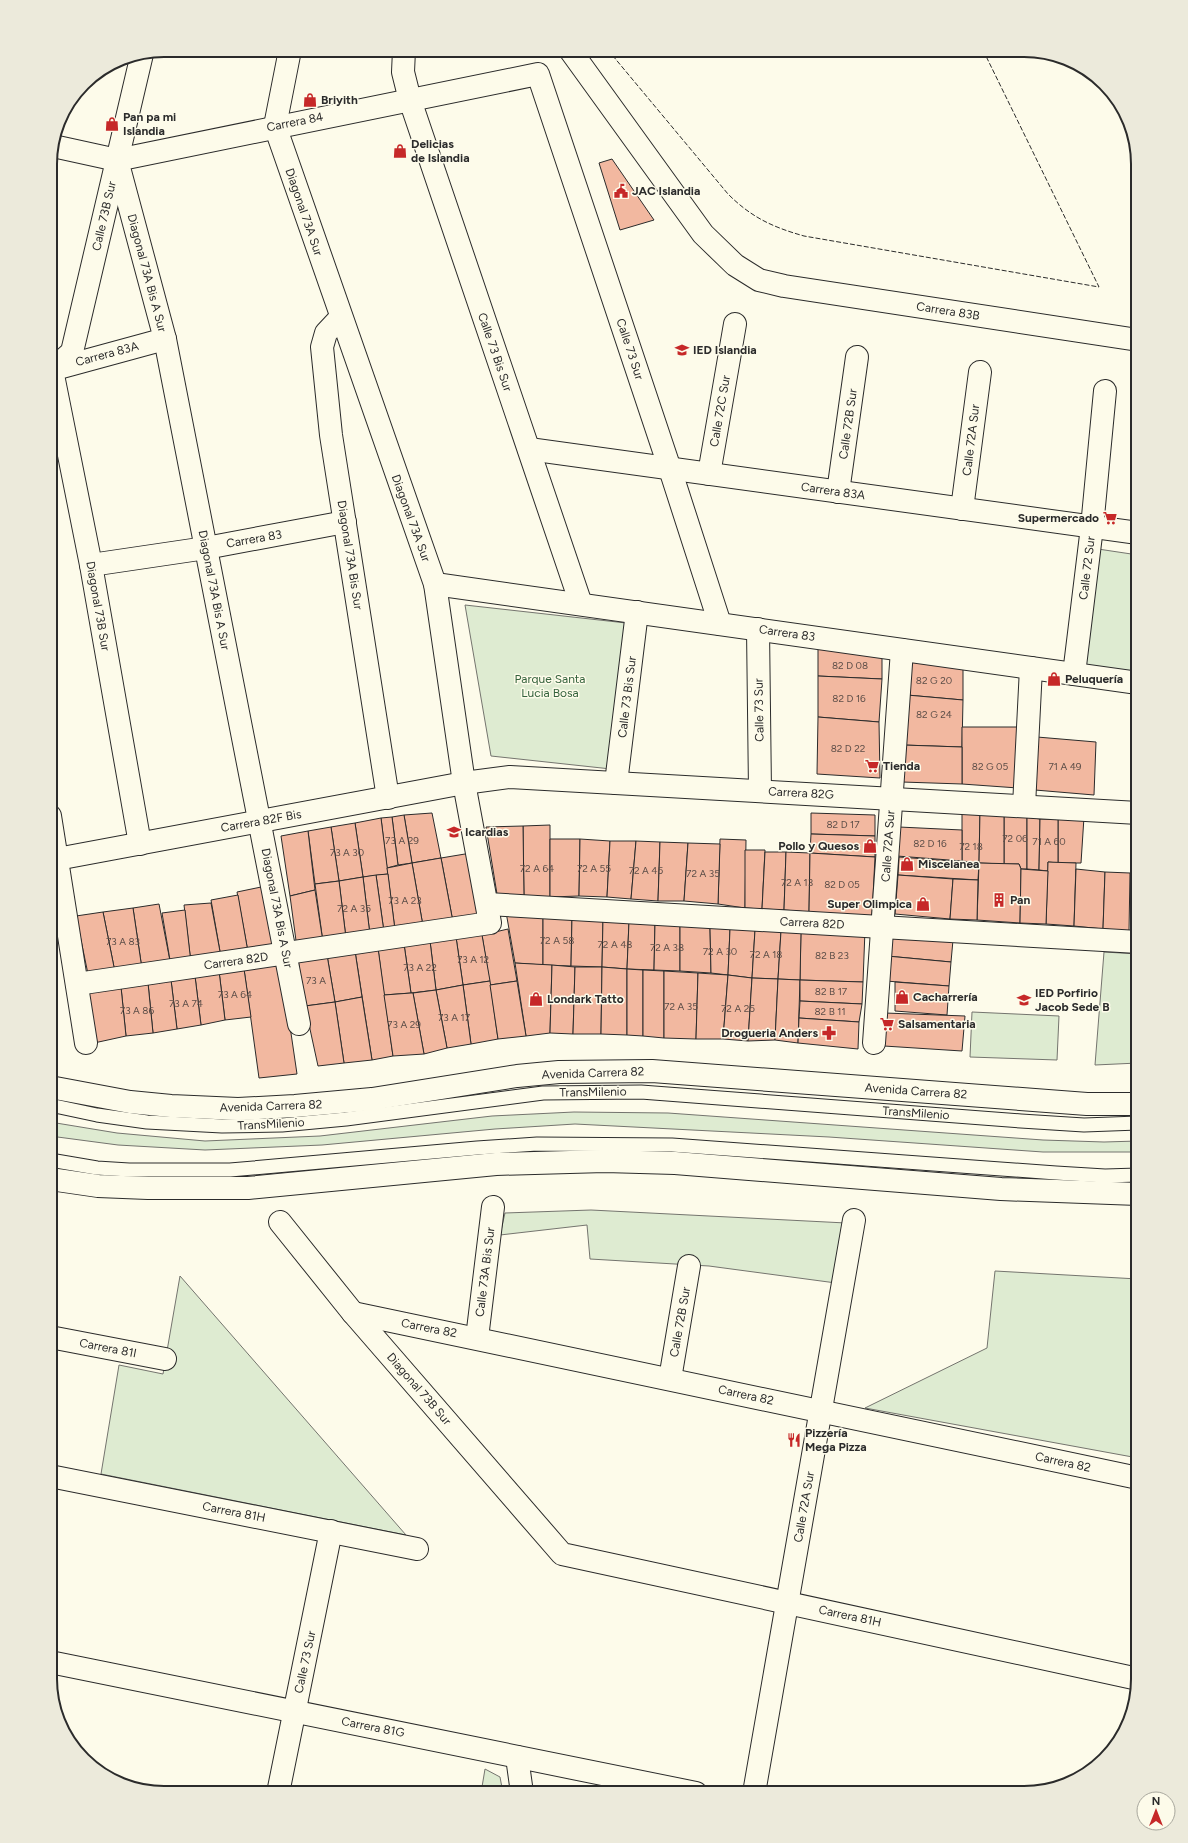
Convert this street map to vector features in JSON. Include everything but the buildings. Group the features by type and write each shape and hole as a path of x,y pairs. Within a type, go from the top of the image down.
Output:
{"street":[{"path":"275,126 289,57"},
{"name":"Calle 73 Bis Sur","path":"404,57 403,72 410,100 581,604"},
{"name":"Carrera 83B","path":"575,57 702,234 735,265 759,280 784,286 1131,339"},
{"name":"Calle 73B Sur","path":"57,364 72,352 141,60"},
{"name":"Carrera 84","path":"59,147 117,160 275,126 538,74"},
{"name":"Calle 73 Sur","path":"538,74 670,469 720,624"},
{"name":"Diagonal 73A Sur","path":"275,126 435,584 464,784 489,914"},
{"name":"Diagonal 73A Bis A Sur","path":"117,160 164,339 299,1024"},
{"name":"Diagonal 73A Bis Sur","path":"341,317 326,333 322,347 332,435 388,798"},
{"name":"Calle 72C Sur","path":"709,474 735,324"},
{"name":"Carrera 83A","path":"57,367 164,339"},
{"name":"Calle 72B Sur","path":"838,492 857,357"},
{"name":"Calle 72A Sur","path":"962,509 980,372"},
{"name":"Calle 72 Sur","path":"1074,674 1092,527 1105,391"},
{"name":"Diagonal 73B Sur","path":"57,398 91,565 140,844"},
{"name":"Carrera 83A","path":"529,449 1131,532"},
{"name":"Carrera 83","path":"91,565 206,548 345,522"},
{"name":"Carrera 83","path":"435,584 1131,682"},
{"name":"Calle 73 Bis Sur","path":"616,783 637,612"},
{"name":"Calle 73 Sur","path":"758,629 760,791"},
{"name":"Calle 72A Sur","path":"874,1043 902,650"},
{"path":"1024,806 1031,668"},
{"name":"Carrera 82G","path":"464,784 510,776 1131,813"},
{"name":"Carrera 82F Bis","path":"57,859 464,784"},
{"path":"57,859 59,924 77,984 86,1042"},
{"name":"Carrera 82D","path":"77,984 286,954 489,914 882,927 1131,942"},
{"name":"Avenida Carrera 82","path":"57,1088 130,1102 171,1106 238,1109 295,1106 372,1099 516,1076 559,1072 652,1071 1087,1104 1131,1104"},
{"path":"57,1181 98,1186 148,1188 248,1188 496,1164 605,1161 675,1163 1031,1191 1131,1194"},
{"name":"Calle 73A Bis Sur","path":"477,1338 493,1207"},
{"name":"Calle 72A Sur","path":"755,1786 854,1220"},
{"name":"Diagonal 73B Sur","path":"280,1222 353,1313 562,1554"},
{"name":"Calle 72B Sur","path":"670,1379 690,1266"},
{"name":"Carrera 82","path":"353,1313 1131,1477"},
{"name":"Carrera 81I","path":"57,1338 166,1360"},
{"name":"Carrera 81H","path":"57,1477 418,1548"},
{"name":"Calle 73 Sur","path":"279,1786 332,1531"},
{"name":"Carrera 81H","path":"562,1554 1131,1677"},
{"name":"Carrera 81G","path":"57,1663 661,1786"},
{"path":"517,1757 521,1786"}],"lane":[{"name":"TransMilenio","path":"57,1106 97,1115 147,1122 222,1126 282,1124 346,1119 544,1093 641,1092 1037,1122 1084,1124 1131,1122"},
{"path":"57,1161 97,1168 129,1170 230,1170 476,1148 537,1144 615,1144 672,1145 1056,1173 1105,1176 1131,1175"}],"green space":[{"path":"1098,549 1131,554 1131,675 1084,669"},
{"name":"Parque Santa Lucia Bosa","path":"465,605 626,623 611,769 491,756"},
{"path":"1104,952 1131,954 1131,1063 1095,1065"},
{"path":"972,1012 1059,1016 1057,1060 970,1057"},
{"path":"574,1112 668,1113 1043,1140 1131,1141 1131,1152 1043,1152 829,1137 575,1124 495,1129 322,1145 205,1150 118,1145 57,1137 57,1123 117,1133 205,1141 320,1136 492,1116"},
{"path":"591,1210 846,1223 836,1283 709,1266 590,1259 587,1225 500,1235 505,1213"},
{"path":"995,1271 1131,1279 1131,1457 865,1408 987,1348"},
{"path":"180,1276 406,1535 101,1474 119,1365 163,1374"},
{"path":"485,1769 500,1777 502,1786 482,1786"}],"fence":[{"path":"614,57 728,194 745,209 772,225 804,236 1099,287 986,57"}],"place":[{"name":"Briyith","path":"310,100"},
{"name":"Pan pa mi Islandia","path":"112,124"},
{"name":"Delicias de Islandia","path":"400,151"},
{"name":"JAC Islandia","path":"621,191"},
{"name":"IED Islandia","path":"682,350"},
{"name":"Supermercado","path":"1110,518"},
{"name":"Peluquería","path":"1054,679"},
{"name":"Tienda","path":"872,766"},
{"name":"Icardias","path":"454,832"},
{"name":"Pollo y Quesos","path":"870,846"},
{"name":"Miscelanea","path":"907,864"},
{"name":"Pan","path":"999,900"},
{"name":"Super Olimpica","path":"923,904"},
{"name":"Cacharrería","path":"902,997"},
{"name":"Londark Tatto","path":"536,999"},
{"name":"IED Porfirio Jacob Sede B","path":"1024,1000"},
{"name":"Salsamentaria","path":"887,1024"},
{"name":"Drogueria Anders","path":"829,1033"},
{"name":"Pizzería Mega Pizza","path":"794,1440"}]}
